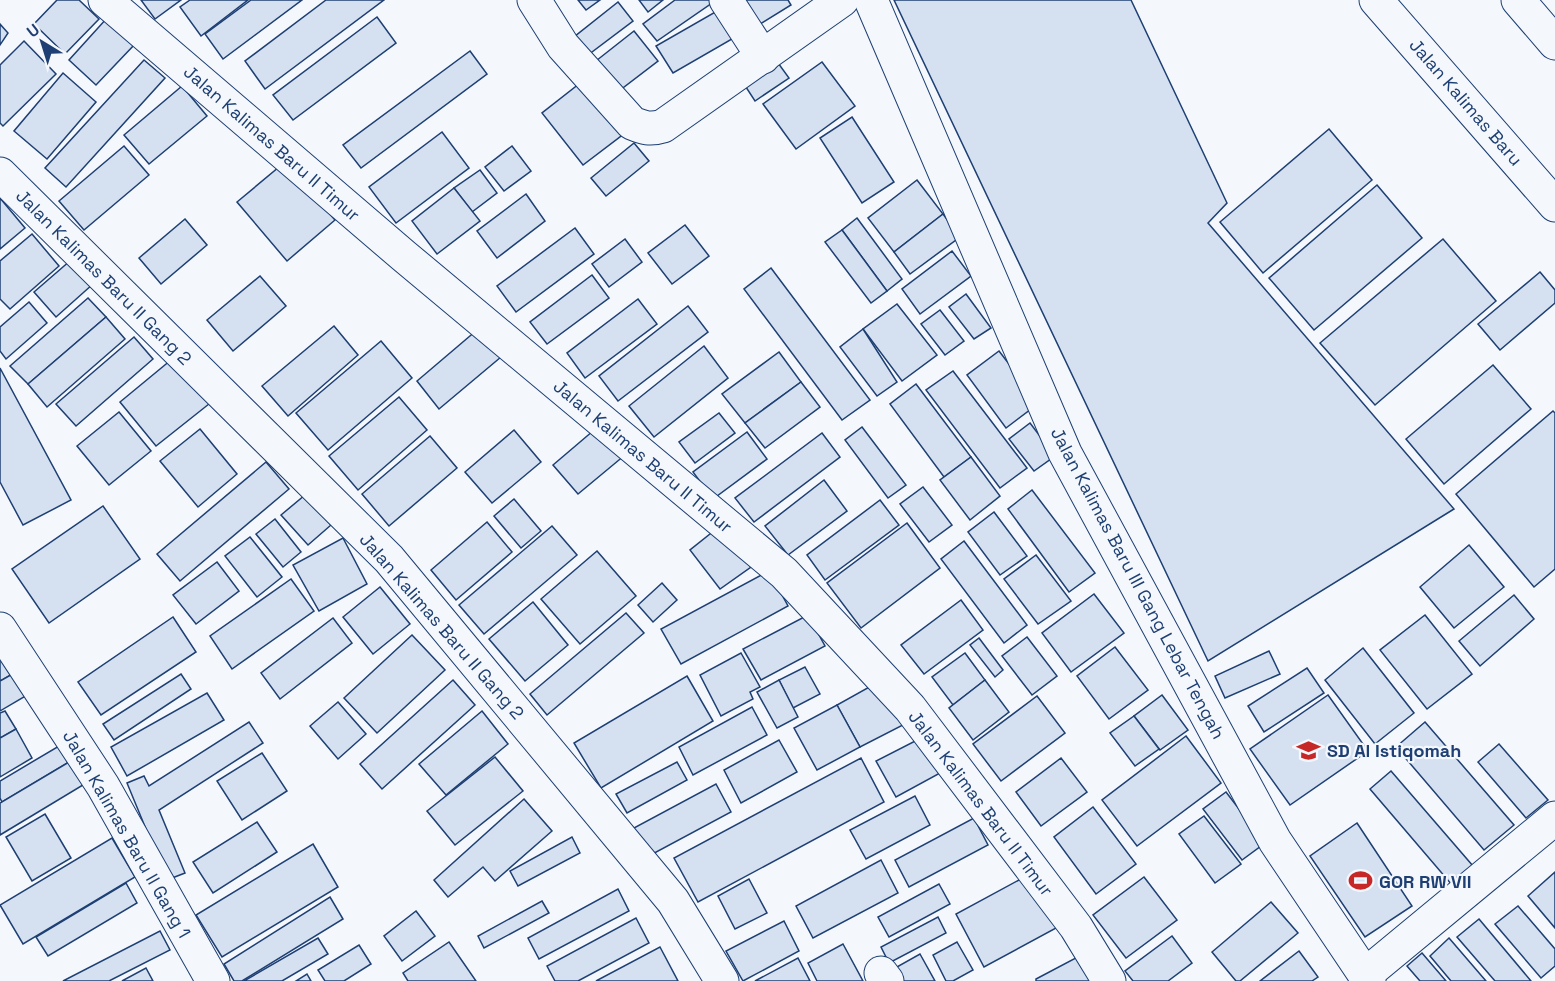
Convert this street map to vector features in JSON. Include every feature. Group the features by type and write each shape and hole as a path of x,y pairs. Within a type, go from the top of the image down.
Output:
{"street":[{"name":"Jalan Kalimas Baru II Timur","path":"105,0 413,263 784,573 910,708 1076,927 1109,981"},
{"path":"534,0 563,46 632,123 645,129 663,126 842,0"},
{"path":"726,0 763,57"},
{"name":"Jalan Kalimas Baru III Gang Lebar Tengah","path":"871,0 1065,453 1275,841 1367,978"},
{"name":"Jalan Kalimas Baru","path":"1376,0 1555,205"},
{"path":"1518,0 1555,43"},
{"name":"Jalan Kalimas Baru II Gang 2","path":"0,174 389,559 673,901 722,981"},
{"name":"Jalan Kalimas Baru II Gang 1","path":"0,629 103,786 213,981"},
{"path":"1367,978 1555,818"}],"building":[{"path":"57,0 79,0 99,19 65,54 34,24"},
{"path":"141,0 181,0 155,19"},
{"path":"190,0 248,0 201,36 180,7"},
{"path":"251,0 302,0 223,59 205,34"},
{"path":"326,0 384,0 265,89 245,61"},
{"path":"578,0 600,0 586,10"},
{"path":"639,0 663,0 648,12"},
{"path":"675,0 710,0 712,3 657,41 643,24"},
{"path":"740,0 788,0 791,5 757,26"},
{"path":"894,0 1131,0 1227,203 1208,223 1454,509 1208,661"},
{"path":"618,2 633,21 588,55 574,37"},
{"path":"717,11 732,39 673,73 656,46"},
{"path":"377,17 396,43 293,120 273,95"},
{"path":"107,18 135,44 96,85 69,60"},
{"path":"0,24 8,33 0,45"},
{"path":"634,31 658,61 611,97 587,68"},
{"path":"24,41 56,74 3,126 0,123 0,65"},
{"path":"470,51 487,74 361,168 343,145"},
{"path":"773,56 789,78 755,101 740,78"},
{"path":"144,60 165,78 66,187 45,168"},
{"path":"822,62 855,106 796,149 763,104"},
{"path":"63,73 96,102 47,159 14,131"},
{"path":"584,80 625,133 583,165 542,113"},
{"path":"182,86 207,116 149,164 124,135"},
{"path":"852,117 894,182 862,203 820,138"},
{"path":"1329,129 1372,180 1263,273 1220,222"},
{"path":"442,132 469,168 396,223 369,187"},
{"path":"634,143 649,161 606,196 591,178"},
{"path":"124,146 149,175 84,230 59,201"},
{"path":"512,146 531,171 504,191 485,167"},
{"path":"285,162 335,220 287,261 237,202"},
{"path":"480,170 497,193 472,212 454,188"},
{"path":"917,180 943,214 894,252 868,218"},
{"path":"1377,185 1422,238 1314,330 1269,278"},
{"path":"454,188 480,221 437,254 412,221"},
{"path":"526,194 545,221 497,258 477,231"},
{"path":"0,198 25,228 0,249"},
{"path":"943,214 960,237 910,274 894,252"},
{"path":"857,218 902,279 887,291 842,230"},
{"path":"185,219 207,245 161,284 139,258"},
{"path":"685,225 709,256 672,284 648,253"},
{"path":"575,228 594,254 516,312 497,286"},
{"path":"842,230 887,291 871,303 825,242"},
{"path":"32,234 59,266 10,309 0,299 0,261"},
{"path":"625,239 642,262 609,287 592,264"},
{"path":"1443,239 1496,301 1375,405 1320,343"},
{"path":"952,251 971,276 920,314 902,289"},
{"path":"71,260 93,284 56,317 34,292"},
{"path":"771,268 870,400 842,420 744,289"},
{"path":"1540,272 1555,290 1555,303 1500,350 1478,324"},
{"path":"592,275 609,298 547,344 530,322"},
{"path":"260,276 286,306 233,351 207,320"},
{"path":"966,294 991,328 974,339 949,307"},
{"path":"88,298 106,317 28,384 10,366"},
{"path":"638,299 657,324 585,378 567,353"},
{"path":"29,302 47,323 6,359 0,351 0,327"},
{"path":"897,304 937,355 902,381 863,329"},
{"path":"688,306 708,332 618,401 599,376"},
{"path":"940,310 964,341 945,355 921,324"},
{"path":"106,317 125,339 47,407 28,384"},
{"path":"334,326 358,355 288,416 262,386"},
{"path":"863,329 897,382 877,396 840,347"},
{"path":"477,330 501,357 439,409 417,381"},
{"path":"134,337 153,359 76,426 56,404"},
{"path":"381,341 412,378 328,450 296,413"},
{"path":"704,346 728,378 654,437 629,406"},
{"path":"999,351 1039,403 1006,428 967,375"},
{"path":"779,352 801,382 745,423 722,394"},
{"path":"177,355 214,400 156,446 120,402"},
{"path":"1493,365 1531,409 1444,484 1406,439"},
{"path":"0,368 71,500 23,525 0,482"},
{"path":"953,371 1027,468 1000,488 926,390"},
{"path":"801,382 820,407 765,448 745,423"},
{"path":"916,384 971,457 944,477 890,404"},
{"path":"399,397 427,430 358,490 329,456"},
{"path":"1553,411 1555,413 1555,569 1534,587 1456,494"},
{"path":"119,412 151,451 109,485 77,446"},
{"path":"719,413 735,433 695,463 679,442"},
{"path":"1030,423 1055,456 1034,471 1009,439"},
{"path":"600,425 625,455 578,494 553,465"},
{"path":"862,427 906,485 888,498 845,440"},
{"path":"200,429 237,474 198,507 160,461"},
{"path":"514,430 541,462 492,503 465,472"},
{"path":"747,432 767,459 713,499 693,472"},
{"path":"822,433 840,457 754,522 735,498"},
{"path":"430,436 457,468 389,526 362,494"},
{"path":"971,457 1000,496 970,520 940,480"},
{"path":"266,462 289,489 180,581 157,554"},
{"path":"824,480 847,511 788,555 765,526"},
{"path":"923,487 952,525 929,542 900,504"},
{"path":"1032,490 1095,573 1069,592 1008,509"},
{"path":"305,495 331,525 308,545 281,515"},
{"path":"514,499 541,531 521,548 494,516"},
{"path":"880,500 899,525 825,580 807,555"},
{"path":"103,506 140,559 49,623 12,569"},
{"path":"994,512 1027,556 1000,575 968,532"},
{"path":"275,519 301,552 283,567 256,534"},
{"path":"487,522 512,552 456,600 431,570"},
{"path":"907,523 940,568 861,628 827,583"},
{"path":"552,526 577,555 484,634 459,605"},
{"path":"720,526 751,567 720,589 690,550"},
{"path":"250,537 282,577 257,597 225,556"},
{"path":"343,538 367,584 319,611 293,565"},
{"path":"964,541 1027,625 1004,643 941,559"},
{"path":"1469,545 1504,587 1454,628 1420,587"},
{"path":"597,551 636,596 580,644 541,599"},
{"path":"1036,555 1071,601 1038,624 1004,579"},
{"path":"217,562 239,591 196,624 173,595"},
{"path":"769,571 788,606 681,664 661,629"},
{"path":"291,579 314,611 232,669 210,636"},
{"path":"662,583 677,600 653,622 638,605"},
{"path":"380,587 410,624 373,654 343,617"},
{"path":"1094,594 1124,633 1071,672 1042,633"},
{"path":"1514,595 1534,619 1480,666 1459,641"},
{"path":"961,600 983,630 924,674 901,645"},
{"path":"533,602 568,645 525,681 489,639"},
{"path":"626,613 644,633 547,715 530,694"},
{"path":"808,615 825,646 761,680 743,649"},
{"path":"1425,615 1472,674 1427,709 1380,650"},
{"path":"173,617 196,652 101,715 78,682"},
{"path":"333,618 352,643 280,699 261,673"},
{"path":"412,635 445,670 377,733 344,698"},
{"path":"1027,637 1057,676 1032,695 1002,656"},
{"path":"979,638 1003,670 995,677 970,645"},
{"path":"1115,647 1148,690 1109,719 1077,676"},
{"path":"0,648 16,672 0,681"},
{"path":"1363,648 1414,713 1375,744 1325,680"},
{"path":"1269,651 1280,674 1225,698 1215,676"},
{"path":"741,653 760,687 750,692 753,699 721,716 700,675"},
{"path":"965,653 985,680 953,705 932,677"},
{"path":"805,667 820,694 793,708 779,680"},
{"path":"1307,668 1324,693 1264,732 1248,706"},
{"path":"16,672 29,694 0,711 0,681"},
{"path":"181,674 191,689 114,740 103,724"},
{"path":"687,676 713,721 601,788 574,743"},
{"path":"453,680 475,705 382,789 360,764"},
{"path":"779,680 798,717 777,728 757,692"},
{"path":"985,680 1009,712 973,740 949,708"},
{"path":"880,681 903,725 860,747 837,705"},
{"path":"207,693 224,720 127,776 111,747"},
{"path":"1162,695 1188,730 1160,750 1134,716"},
{"name":"SD Al Istiqomah","path":"1328,695 1368,751 1290,805 1250,749"},
{"path":"1037,696 1065,733 1001,781 973,744"},
{"path":"338,702 366,734 338,759 310,726"},
{"path":"837,705 860,747 817,770 794,728"},
{"path":"752,707 767,735 693,775 679,747"},
{"path":"5,711 16,729 0,738 0,713"},
{"path":"482,711 508,744 446,795 419,764"},
{"path":"1134,716 1159,749 1135,766 1110,733"},
{"path":"249,722 263,743 159,810 185,873 167,880 127,783 144,776 149,786"},
{"path":"1425,722 1514,825 1484,850 1396,747"},
{"path":"16,729 32,758 0,777 0,738"},
{"path":"1186,736 1221,783 1137,846 1102,800"},
{"path":"923,737 942,772 896,797 876,761"},
{"path":"779,740 797,772 741,803 724,770"},
{"path":"1499,744 1548,800 1526,818 1478,762"},
{"path":"59,746 69,762 2,802 0,781"},
{"path":"262,753 287,791 242,820 217,781"},
{"path":"495,757 523,791 455,845 427,811"},
{"path":"861,758 884,802 698,902 674,858"},
{"path":"1061,758 1087,792 1041,826 1016,792"},
{"path":"69,762 83,785 0,835 0,803"},
{"path":"677,762 687,780 627,813 616,794"},
{"path":"1391,771 1473,866 1452,885 1370,789"},
{"path":"716,784 731,812 647,857 632,829"},
{"path":"1226,792 1265,843 1242,860 1203,809"},
{"path":"915,796 930,825 866,859 850,830"},
{"path":"524,799 552,831 495,881 483,867 448,897 434,880"},
{"path":"1093,807 1136,864 1096,894 1054,837"},
{"path":"45,814 71,858 32,881 6,837"},
{"path":"1204,816 1241,864 1215,883 1179,834"},
{"path":"974,818 988,845 909,887 895,860"},
{"path":"257,822 277,852 213,893 193,862"},
{"name":"GOR RW VII","path":"1357,823 1412,906 1365,937 1310,856"},
{"path":"572,837 580,853 518,886 510,871"},
{"path":"112,838 135,877 23,944 0,905"},
{"path":"313,844 338,887 222,957 196,915"},
{"path":"881,860 898,893 813,938 796,906"},
{"path":"1555,872 1555,928 1528,896"},
{"path":"1030,874 1058,927 984,967 956,914"},
{"path":"1144,877 1177,920 1126,958 1093,915"},
{"path":"749,879 767,913 735,929 718,896"},
{"path":"126,883 137,903 48,956 36,937"},
{"path":"939,884 950,904 889,937 878,917"},
{"path":"618,889 629,911 539,959 528,938"},
{"path":"330,897 343,919 242,981 234,981 224,964"},
{"path":"542,901 549,913 484,948 478,936"},
{"path":"1271,902 1298,933 1240,981 1236,981 1212,952"},
{"path":"1518,906 1555,949 1555,966 1541,978 1495,924"},
{"path":"416,911 435,936 402,961 384,936"},
{"path":"938,917 946,933 889,963 881,947"},
{"path":"636,918 649,943 578,981 555,981 547,966"},
{"path":"1479,919 1531,981 1495,981 1457,937"},
{"path":"784,921 799,951 743,981 726,951"},
{"path":"160,931 170,950 109,981 63,981"},
{"path":"1172,936 1192,963 1168,981 1133,981 1125,971"},
{"path":"318,938 328,954 282,981 244,981"},
{"path":"1449,938 1486,981 1451,981 1430,956"},
{"path":"449,942 476,981 408,981 403,973"},
{"path":"957,942 973,970 953,981 946,981 933,955"},
{"path":"843,944 863,981 817,981 808,963"},
{"path":"359,945 371,964 344,981 325,981 318,970"},
{"path":"660,947 678,981 596,981"},
{"path":"1299,951 1318,977 1312,981 1260,981"},
{"path":"1087,952 1095,981 1036,981 1036,979"},
{"path":"1422,953 1446,981 1420,981 1407,966"},
{"path":"920,954 935,981 902,981 895,968"},
{"path":"798,958 810,981 755,981"},
{"path":"146,968 153,981 122,981"},
{"path":"307,974 311,981 296,981"}],"place":[{"name":"SD Al Istiqomah","path":"1309,750"},
{"name":"GOR RW VII","path":"1361,881"}]}
